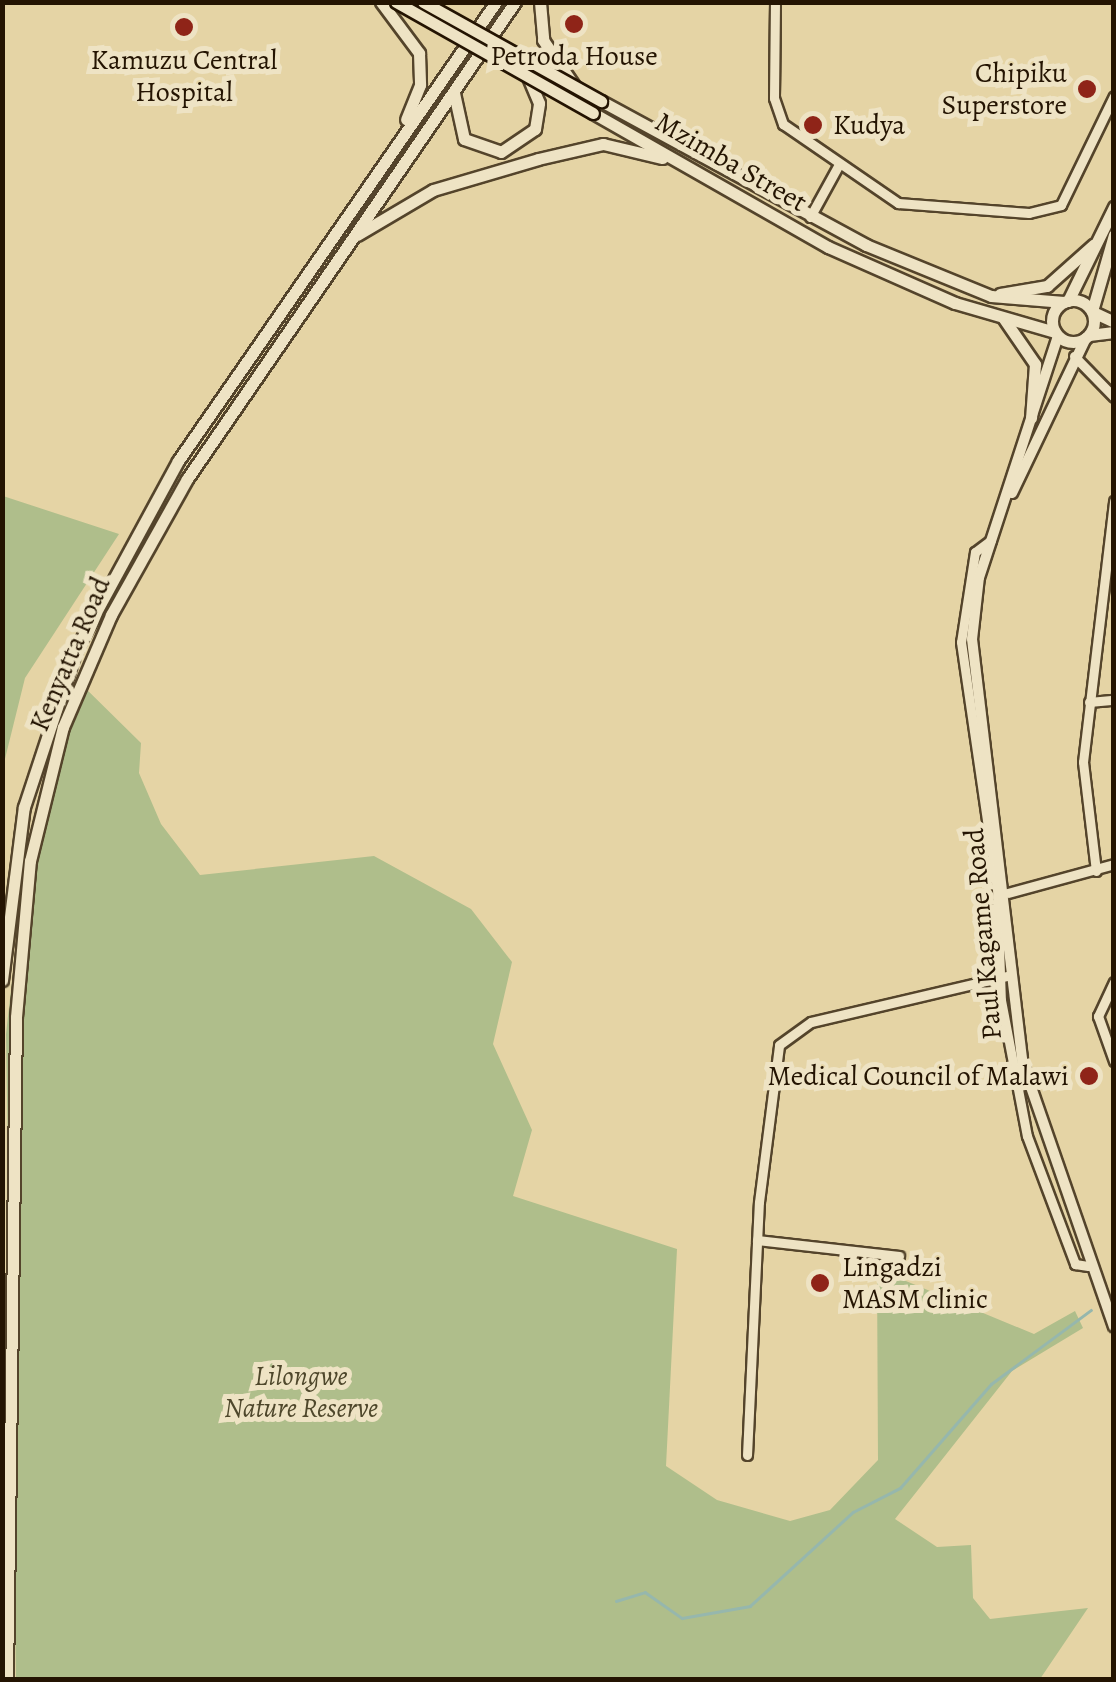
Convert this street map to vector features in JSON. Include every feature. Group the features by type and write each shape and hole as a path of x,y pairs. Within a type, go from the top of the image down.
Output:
{"main road":[{"path":"381,2 412,34 422,69 399,137"},
{"name":"Mzimba Street","path":"396,2 844,254 1057,334 1088,336 1114,332"},
{"name":"Mzimba Street","path":"423,2 810,217 991,296 1066,301 1114,322"},
{"name":"Kenyatta Road","path":"2,980 11,870 55,700 78,647 178,461 496,2"},
{"name":"Kenyatta Road","path":"7,1680 8,1173 30,861 70,704 94,650 187,479 346,243 516,2"},
{"path":"540,2 542,40 575,87"},
{"path":"454,91 457,128 476,148 514,147 539,117 528,77"},
{"path":"346,243 433,190 603,144 712,178"},
{"path":"1057,334 1066,301 1114,207"},
{"path":"1088,336 1114,234"},
{"path":"991,296 1047,286 1093,246"},
{"path":"1000,314 1035,364 1031,418"}],"street":[{"path":"775,2 776,110 792,135 898,204 1045,211 1071,195 1114,96"},
{"path":"810,217 838,166"},
{"name":"Paul Kagame Road","path":"1057,334 991,540 972,639 1008,892 1005,976 1033,1110 1088,1266 1114,1326"},
{"name":"Paul Kagame Road","path":"996,526 1074,356 1088,336"},
{"path":"1074,356 1114,397"},
{"path":"1096,871 1083,777 1114,501"},
{"path":"747,1455 757,1240 784,1037 810,1022 1005,976 961,642 975,552 991,540"},
{"path":"1090,702 1114,700"},
{"path":"1008,892 1114,864"},
{"path":"1114,982 1098,1016 1114,1061"},
{"path":"757,1240 899,1256"}],"green space":[{"path":"3,496 119,534 25,678 3,767"},
{"name":"Lilongwe Nature Reserve","path":"77,680 141,743 139,773 161,824 200,875 374,856 471,909 512,962 493,1044 532,1130 513,1196 677,1249 666,1466 717,1500 790,1521 830,1510 878,1460 877,1269 1034,1334 1075,1311 1083,1328 1012,1371 895,1519 937,1547 971,1545 973,1598 990,1619 1088,1608 1040,1679 16,1680 6,1034 27,848"}],"waterway":[{"path":"616,1601 645,1592 682,1618 750,1606 853,1512 900,1488 991,1384 1091,1310"}],"place":[{"name":"Petroda House","path":"574,24"},
{"name":"Kamuzu Central Hospital","path":"184,27"},
{"name":"Chipiku Superstore","path":"1087,89"},
{"name":"Kudya","path":"813,125"},
{"name":"Medical Council of Malawi","path":"1089,1076"},
{"name":"Lingadzi MASM clinic","path":"820,1283"}]}
